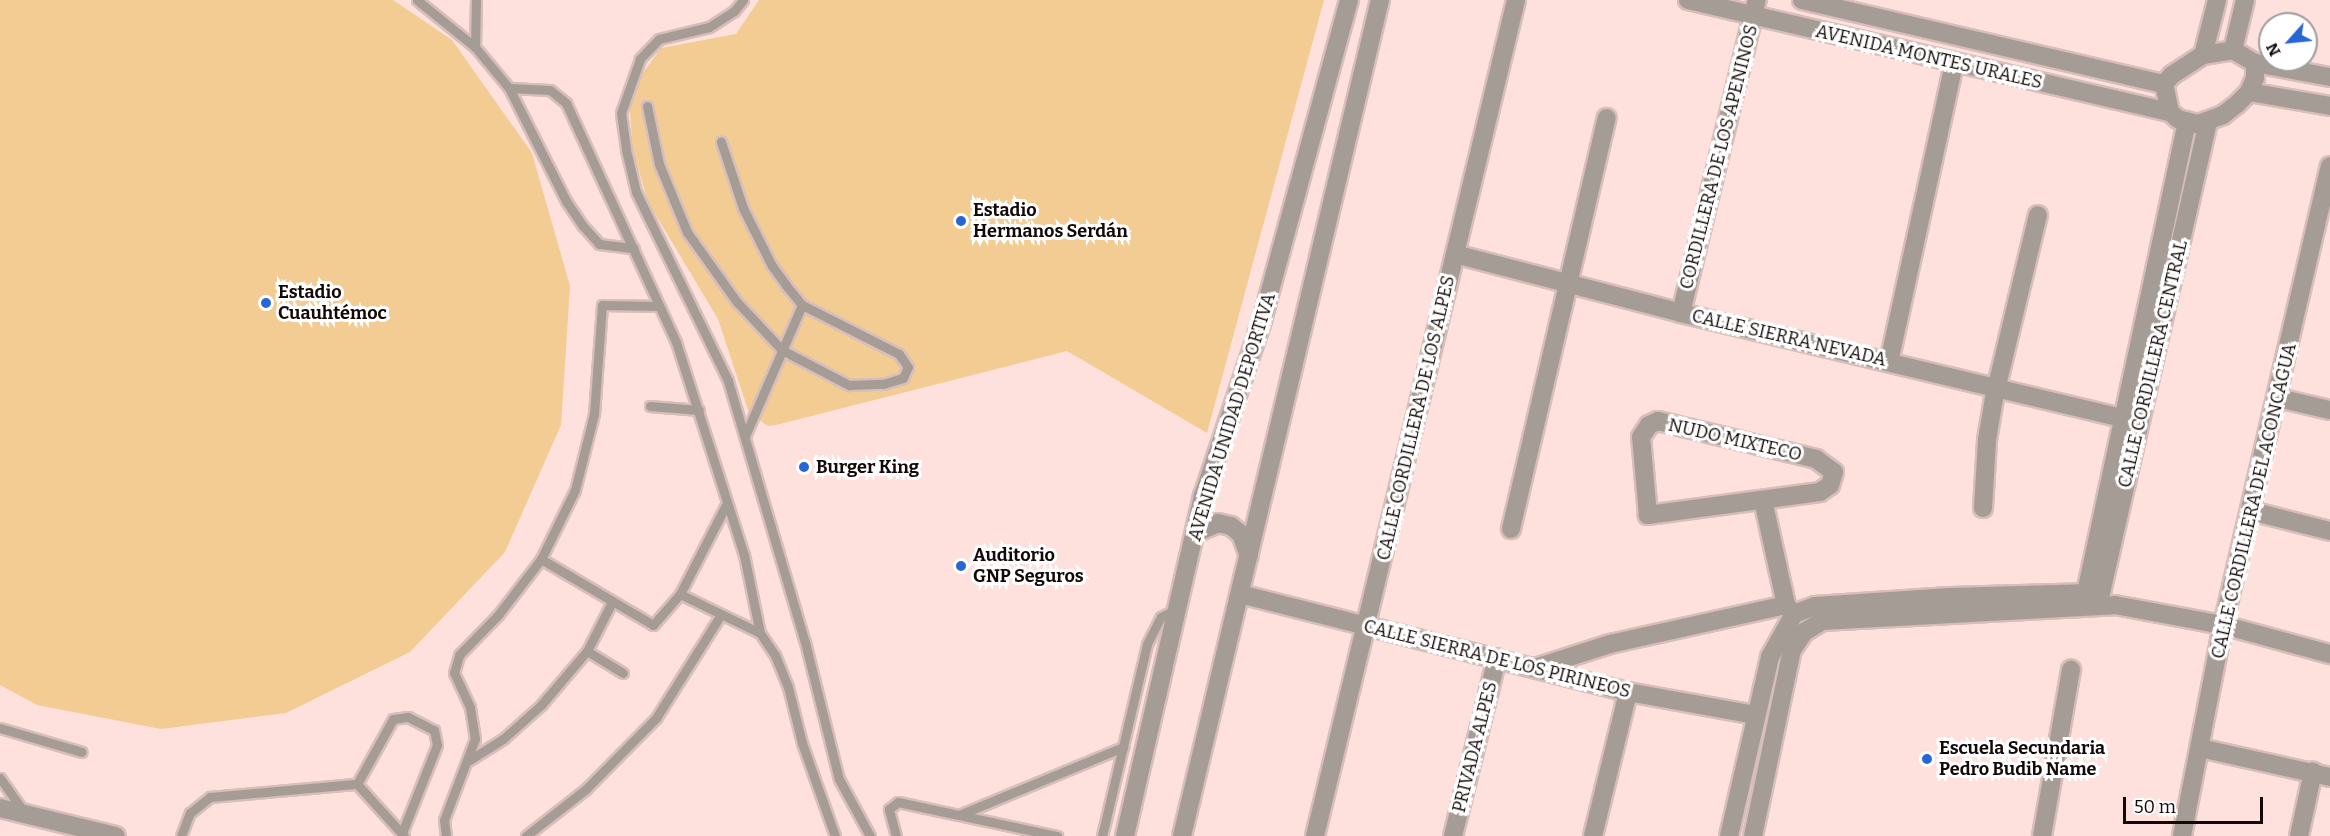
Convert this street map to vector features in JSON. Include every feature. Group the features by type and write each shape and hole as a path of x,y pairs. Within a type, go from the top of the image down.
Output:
{"street":[{"name":"AVENIDA UNIDAD DEPORTIVA","path":"1125,836 1203,496 1261,324 1349,0"},
{"path":"1182,836 1380,0"},
{"name":"CALLE CORDILLERA DE LOS ALPES","path":"1315,836 1367,628 1516,0"},
{"name":"AVENIDA MONTES URALES","path":"1688,0 1755,8 1851,40 2170,112"},
{"name":"AVENIDA MONTES URALES","path":"1802,0 1861,6 2164,84"},
{"path":"2203,55 2217,0"},
{"path":"2233,50 2245,0"},
{"path":"1851,40 1861,6"},
{"name":"CORDILLERA DE LOS APENINOS","path":"1681,313 1755,8"},
{"path":"2255,63 2255,78 2249,92 2223,115 2208,122 2187,123 2170,112 2164,84 2182,67 2203,55 2233,50 2246,54 2255,63 2330,77"},
{"path":"1888,362 1954,63"},
{"path":"2249,92 2330,106"},
{"path":"1512,529 1607,118"},
{"name":"CALLE CORDILLERA CENTRAL","path":"2097,601 2208,122"},
{"name":"CALLE CORDILLERA CENTRAL","path":"2097,601 2125,419 2187,123"},
{"name":"CALLE CORDILLERA DEL ACONCAGUA","path":"2182,836 2223,625 2323,224 2330,166"},
{"path":"1983,508 1987,440 2038,215"},
{"name":"CALLE SIERRA NEVADA","path":"1455,254 1681,313 2125,419"},
{"path":"2278,398 2330,410"},
{"name":"NUDO MIXTECO","path":"1658,421 1816,459 1834,472 1830,485 1821,492 1763,500 1648,515 1644,506 1644,430 1658,421"},
{"path":"1763,500 1790,610 1804,632"},
{"path":"2251,511 2330,531"},
{"path":"1195,533 1206,526 1231,526 1241,534 1249,558"},
{"name":"CALLE SIERRA DE LOS PIRINEOS","path":"1240,594 1367,628 1497,658 1628,692 1756,715"},
{"path":"1753,836 1792,650 1804,632 1822,621 2097,601"},
{"path":"1537,668 1610,644 1815,606 2097,601 2223,625 2330,654"},
{"path":"1729,836 1770,657 1790,610"},
{"name":"PRIVADA ALPES","path":"1453,836 1497,658"},
{"path":"2043,836 2072,669"},
{"path":"1593,836 1628,692"},
{"path":"2200,748 2321,774 2300,836"},
{"path":"0,808 116,836"}],"lane":[{"path":"417,0 475,47 509,88 566,201 583,226 599,244 634,248"},
{"path":"475,47 476,0"},
{"path":"743,0 734,11 709,27 660,39 640,58 628,84 621,113 636,192 716,350 745,436 805,642 839,779 870,836"},
{"path":"509,88 550,90 567,103 676,342 744,555 760,633 775,655 788,687 802,743 835,836"},
{"path":"647,106 659,164 687,232 737,302 782,351 849,385 884,384 907,373 908,367 899,354 802,304 772,266 743,208 721,142"},
{"path":"745,436 802,304"},
{"path":"446,836 444,820 475,739 470,707 454,673 459,655 498,615 541,559 574,490 594,414 602,305 658,306"},
{"path":"650,405 699,410"},
{"path":"541,559 653,625 680,594 727,502"},
{"path":"680,594 720,616 760,633"},
{"path":"468,761 503,739 541,705 587,651 612,602"},
{"path":"1102,836 1147,644 1161,617 1177,609"},
{"path":"526,836 586,789 656,718 720,616"},
{"path":"587,651 623,673"},
{"path":"408,717 434,730 436,745 403,835 357,784 393,719 408,717"},
{"path":"0,728 82,752"},
{"path":"958,815 1123,747"},
{"path":"0,778 26,814"},
{"path":"181,836 190,813 210,797 357,784"},
{"path":"896,836 890,814 892,804 1057,836"}],"shaded area":[{"name":"Estadio Cuauhtémoc","path":"0,0 393,0 452,40 532,153 570,286 561,425 505,552 410,652 286,713 161,729 37,705 0,685"},
{"name":"Estadio Hermanos Serdán","path":"759,0 1324,0 1207,433 1067,351 776,425 768,426 749,413 718,319 648,202 633,151 629,102 637,81 661,48 736,34"}],"place":[{"name":"Estadio Hermanos Serdán","path":"961,221"},
{"name":"Estadio Cuauhtémoc","path":"266,303"},
{"name":"Burger King","path":"804,467"},
{"name":"Auditorio GNP Seguros","path":"961,566"},
{"name":"Escuela Secundaria Pedro Budib Name","path":"1927,759"}]}
